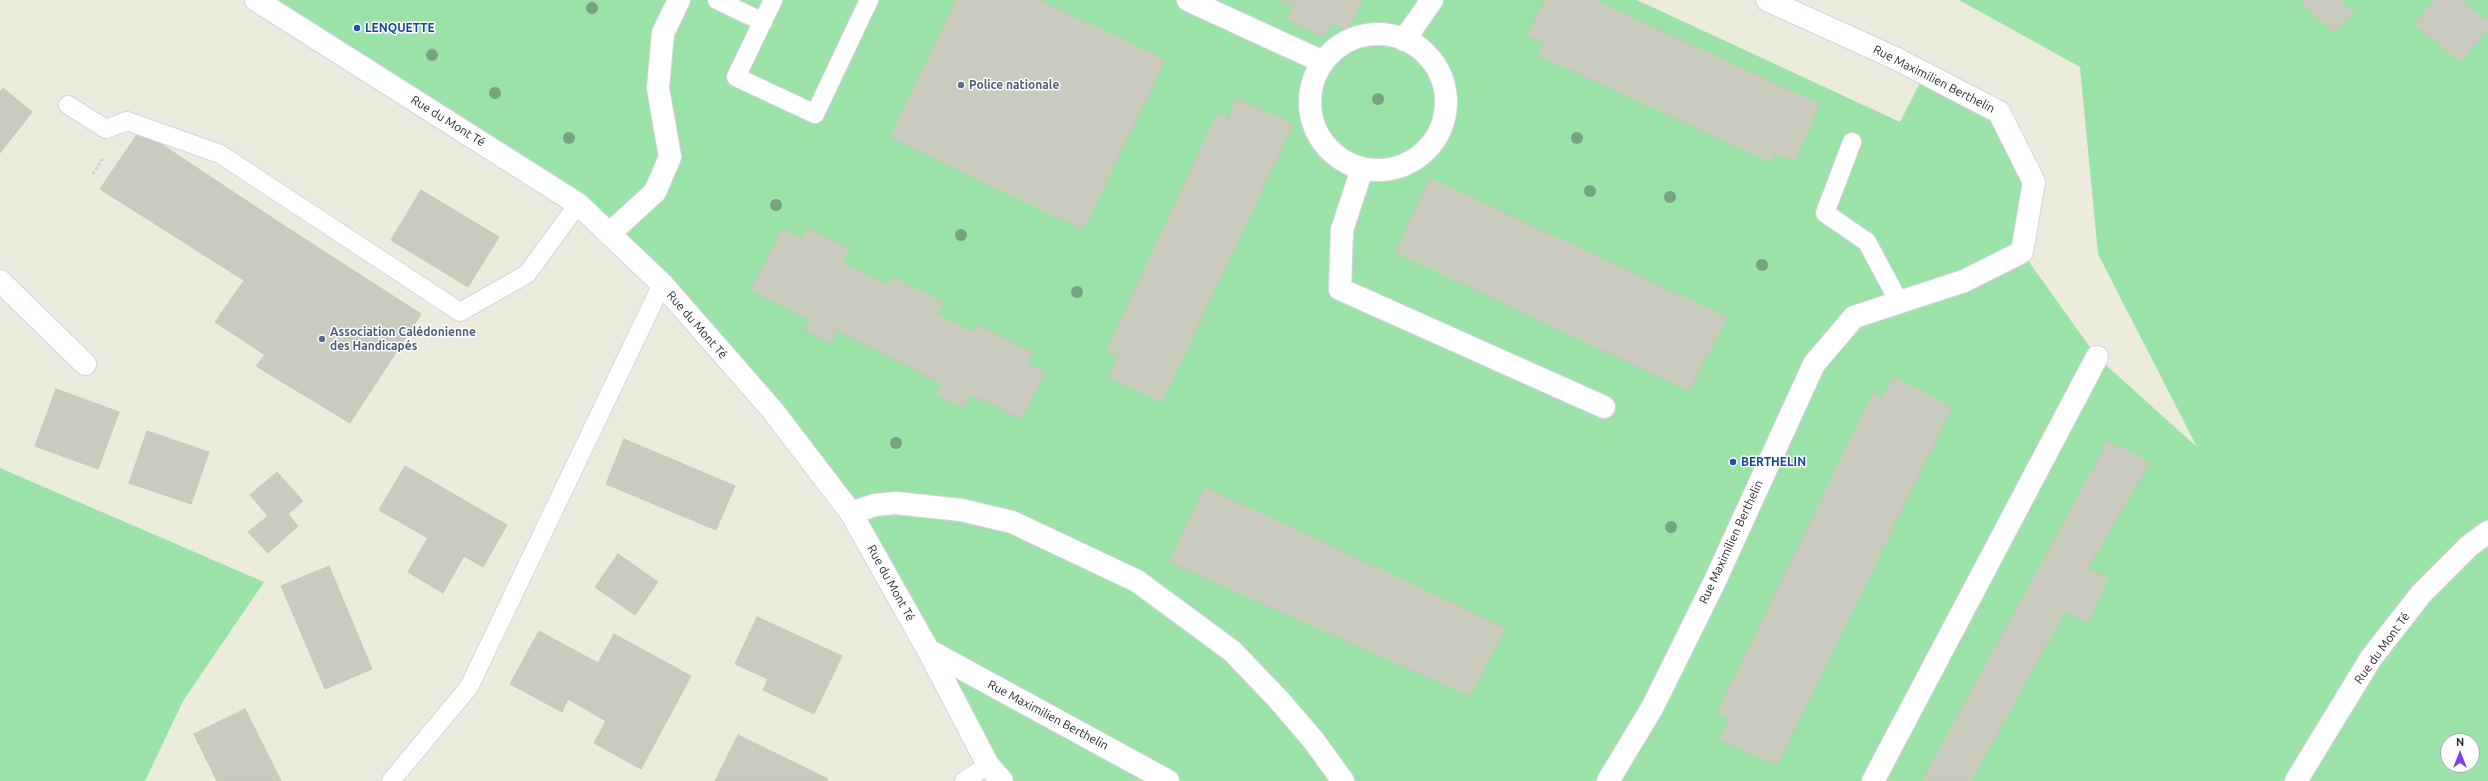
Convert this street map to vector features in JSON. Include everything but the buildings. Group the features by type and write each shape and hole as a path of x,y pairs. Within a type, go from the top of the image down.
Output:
{"street":[{"name":"Rue du Mont Té","path":"256,0 578,204 662,284 773,411 851,513 928,650 988,765 1002,781"},
{"path":"609,234 655,192 670,157 658,88 663,33 679,0"},
{"path":"1188,0 1323,62"},
{"path":"1404,40 1432,0"},
{"name":"Rue Maximilien Berthelin","path":"1608,781 1652,708 1714,582 1814,364 1854,317 1964,281 2022,252 2034,182 1999,112 1895,58 1767,0"},
{"path":"1382,35 1404,40 1424,52 1438,69 1445,90 1445,113 1438,134 1425,152 1406,164 1385,170 1362,168 1341,160 1324,145 1313,126 1309,104 1312,82 1323,62 1339,46 1360,37 1382,35"},
{"path":"1362,168 1342,230 1340,289 1604,407"},
{"path":"0,281 85,364"},
{"path":"1873,781 2097,357"},
{"path":"851,513 875,505 896,503 961,510 1012,522 1137,581 1232,651 1309,736 1343,781"},
{"name":"Rue du Mont Té","path":"2296,781 2371,658 2422,594 2469,546 2488,532"},
{"name":"Rue Maximilien Berthelin","path":"928,650 1168,781"}],"lane":[{"path":"717,0 763,22"},
{"path":"774,0 736,77 815,114 869,0"},
{"path":"68,105 106,129 127,121 220,154 460,312 527,274 578,204"},
{"path":"1852,142 1825,213 1867,242 1899,302"},
{"path":"391,781 469,687 662,284"},
{"path":"964,781 988,765"}],"green space":[{"path":"256,0 1637,0 1900,122 1925,73 1999,112 2034,182 2022,252 2097,357 2197,447 2098,254 2080,67 1959,0 2488,0 2488,781 1002,781 851,513 578,204"},
{"path":"0,468 264,582 183,701 145,781 0,781"}],"place":[{"name":"LENQUETTE","path":"357,28"},
{"name":"Police nationale","path":"961,85"},
{"name":"Association Calédonienne des Handicapés","path":"322,339"},
{"name":"BERTHELIN","path":"1733,462"}]}
